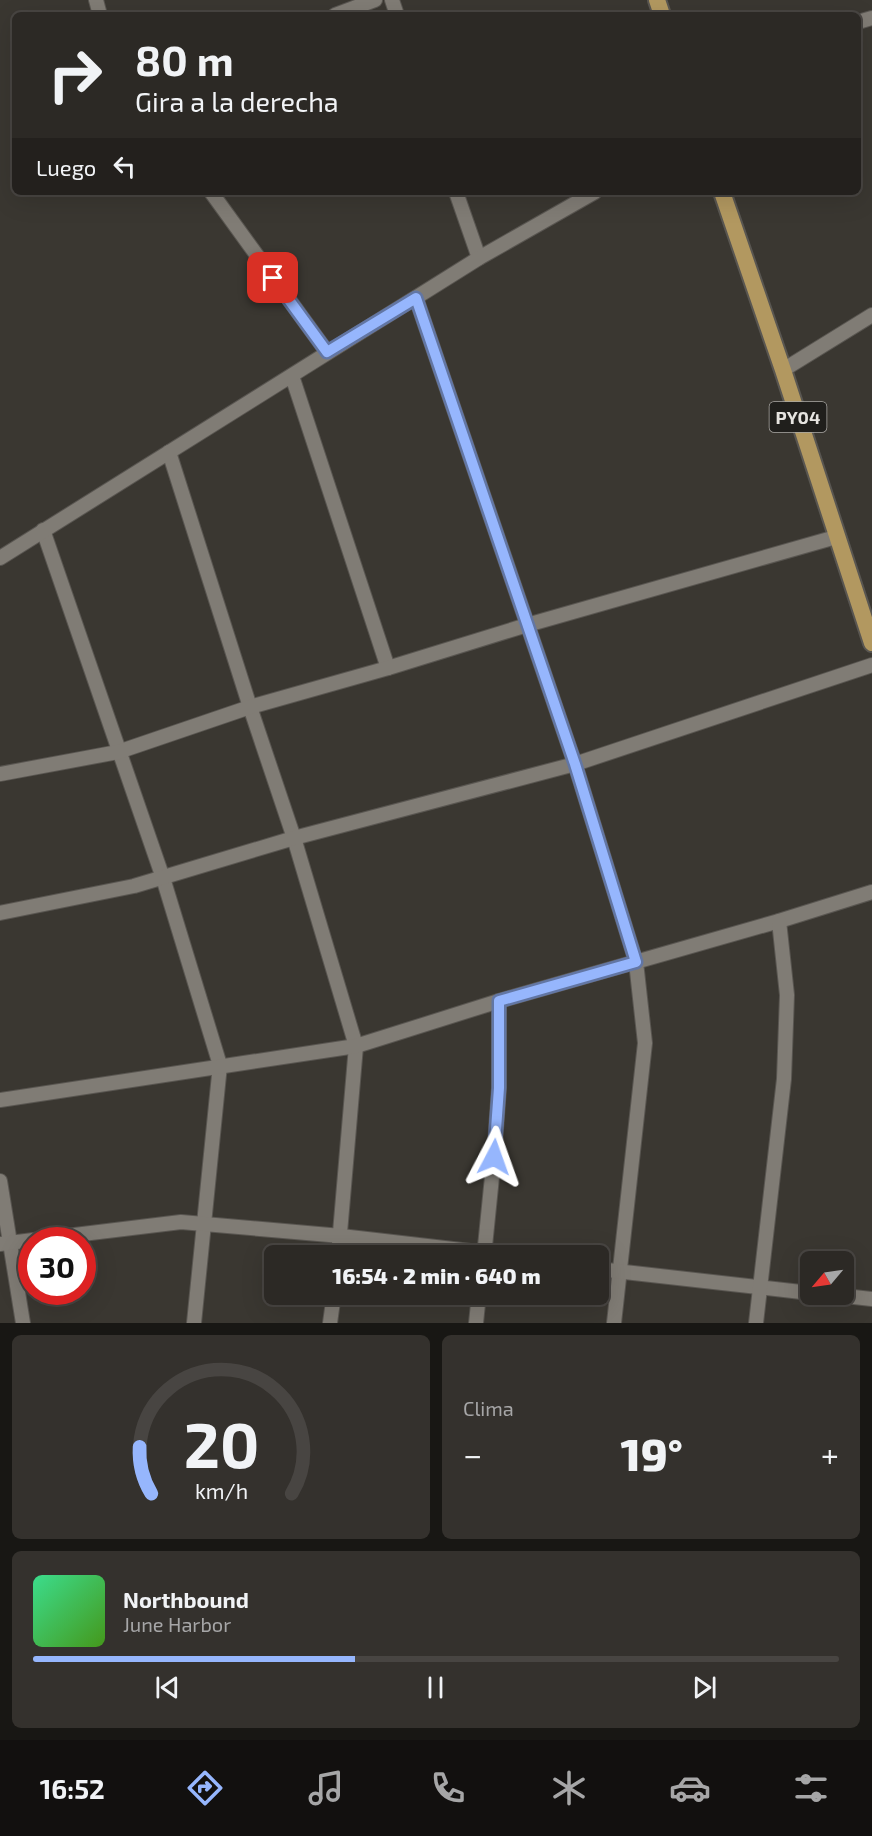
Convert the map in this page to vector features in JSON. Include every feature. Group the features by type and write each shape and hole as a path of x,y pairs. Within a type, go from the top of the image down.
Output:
{"highway":[{"name":"PY04","path":"723,195 872,643"}],"street":[{"path":"343,12 375,0"},
{"path":"213,195 327,352"},
{"path":"457,195 479,258"},
{"path":"0,558 479,258 591,195"},
{"path":"416,298 575,764 636,962 645,1043 614,1323"},
{"path":"783,370 872,315"},
{"path":"292,376 388,668"},
{"path":"169,452 294,838 356,1046 340,1245"},
{"path":"43,530 163,878 220,1065 194,1323"},
{"path":"0,774 118,752 250,707 836,537"},
{"path":"0,913 134,886 294,838 575,764 872,665"},
{"path":"0,1100 356,1046 499,1001 872,892"},
{"path":"756,1323 784,1079 787,995 779,921"},
{"path":"485,1245 499,1088 499,1001"},
{"path":"0,1181 5,1243 23,1323"},
{"path":"5,1243 181,1222 417,1245"},
{"path":"609,1270 800,1292"},
{"path":"854,1297 872,1299"},
{"path":"330,1323 332,1305"},
{"path":"476,1323 478,1305"}],"route":[{"path":"273,278 327,352 416,298 575,764 636,962 499,1001 499,1088 494,1157"}]}
